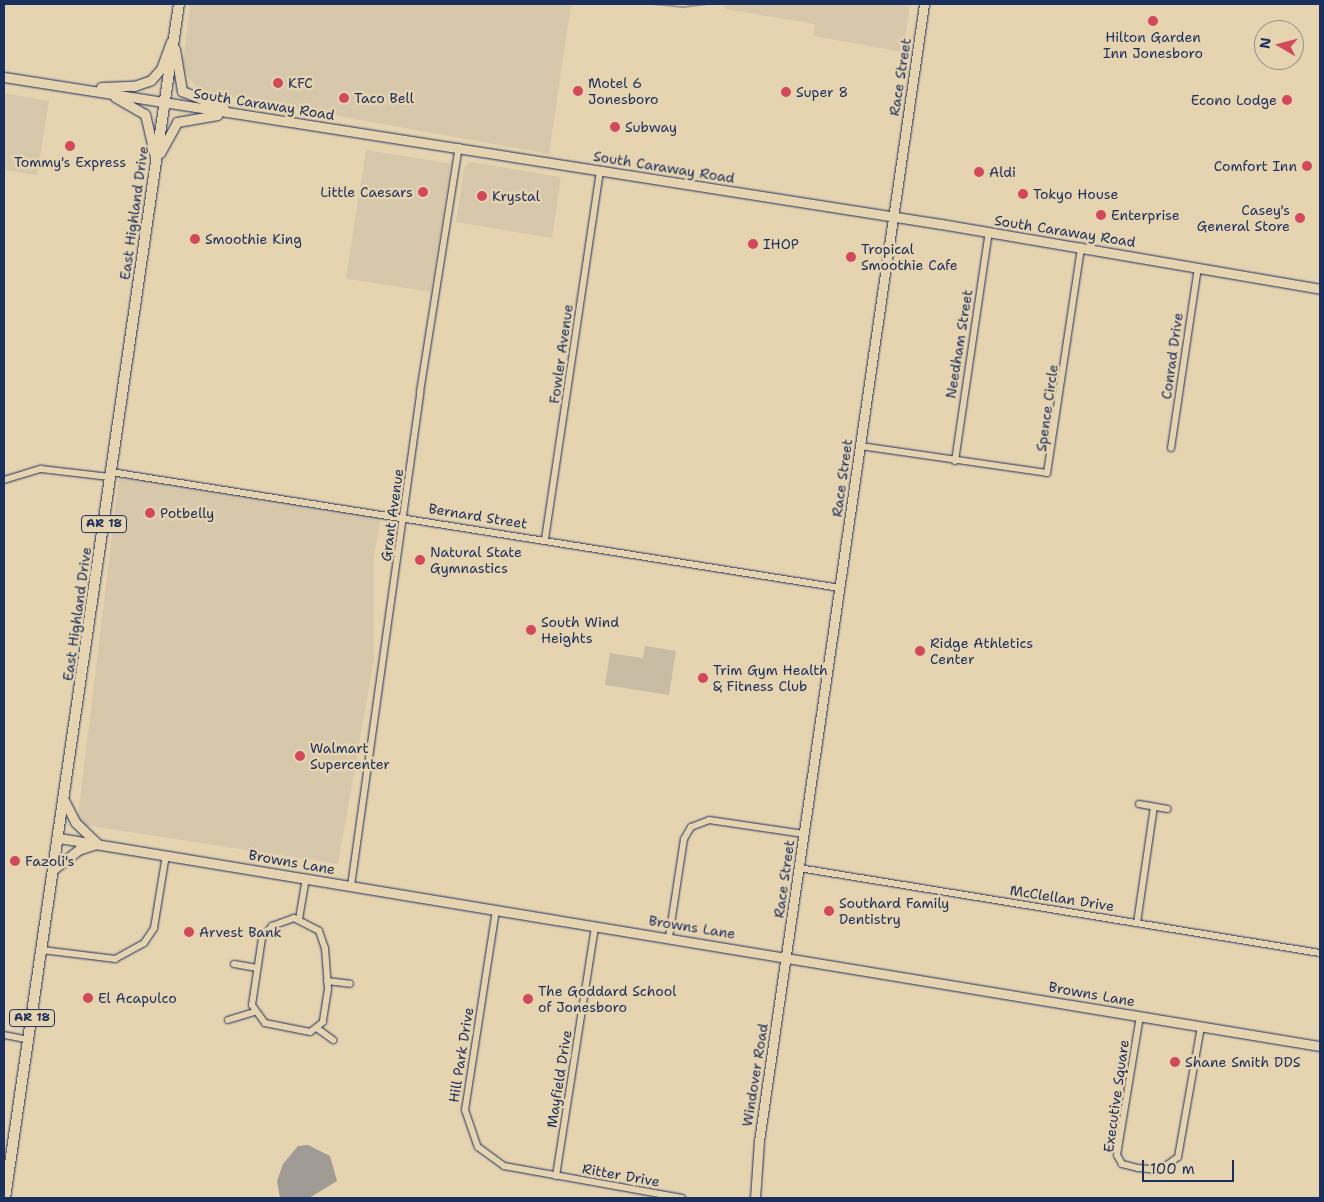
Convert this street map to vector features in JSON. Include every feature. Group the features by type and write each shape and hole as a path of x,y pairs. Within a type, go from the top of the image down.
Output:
{"main road":[{"name":"East Highland Drive","path":"5,1198 59,838 179,4"}],"street":[{"name":"Race Street","path":"786,956 924,4"},
{"path":"81,88 134,86 151,80 161,69 174,34"},
{"path":"174,34 180,89 188,96 239,114"},
{"name":"South Caraway Road","path":"4,77 893,216 1320,289"},
{"path":"81,88 141,110 151,128 155,164"},
{"path":"155,164 169,131 181,120 239,114"},
{"name":"Grant Avenue","path":"352,886 459,147"},
{"name":"Fowler Avenue","path":"545,540 600,171"},
{"name":"Needham Street","path":"955,461 989,232"},
{"name":"Spence Circle","path":"860,446 1039,475 1049,470 1081,247"},
{"name":"Conrad Drive","path":"1171,448 1198,267"},
{"name":"Bernard Street","path":"4,480 41,469 111,475 404,517 840,588"},
{"path":"54,869 78,850 98,844 75,822 64,800"},
{"path":"1139,804 1168,809"},
{"path":"1137,923 1154,807"},
{"path":"669,937 684,839 690,827 709,820 804,834"},
{"name":"Browns Lane","path":"59,838 786,956 1320,1046"},
{"path":"42,950 115,959 144,943 154,928 166,854"},
{"name":"McClellan Drive","path":"799,868 1320,953"},
{"path":"299,919 306,878"},
{"name":"Hill Park Drive","path":"496,910 467,1123 478,1148 490,1159 504,1166 556,1176"},
{"path":"299,919 322,936 327,981 318,1029 310,1032 265,1023 254,1012 256,968 266,932 281,921 299,919"},
{"name":"Mayfield Drive","path":"556,1176 595,926"},
{"name":"Windover Road","path":"755,1198 786,956"},
{"path":"234,964 256,968"},
{"path":"327,981 350,984"},
{"path":"228,1020 254,1012"},
{"name":"Executive Square","path":"1140,1016 1117,1155 1122,1164 1138,1168 1160,1170 1178,1157 1202,1026"},
{"path":"318,1029 333,1040"},
{"path":"4,1035 29,1040"},
{"name":"Ritter Drive","path":"556,1176 682,1198"}],"shaded area":[{"path":"190,4 571,4 549,154 200,91 188,78 183,63"},
{"path":"726,4 910,4 903,52 813,36 815,24 725,9"},
{"path":"4,93 49,101 37,175 4,170"},
{"path":"366,150 451,163 431,292 346,278"},
{"path":"470,162 561,177 552,238 456,222 464,168"},
{"path":"119,477 381,518 374,556 374,659 338,864 77,824"},
{"path":"645,646 676,651 669,695 605,685 610,653 643,658"},
{"path":"308,1145 330,1156 337,1181 309,1198 280,1198 277,1181 283,1164 298,1146"}],"waterway":[{"path":"653,4 684,7 708,4"}],"place":[{"name":"Hilton Garden Inn Jonesboro","path":"1153,21"},
{"name":"KFC","path":"278,83"},
{"name":"Motel 6 Jonesboro","path":"578,91"},
{"name":"Super 8","path":"786,92"},
{"name":"Taco Bell","path":"344,98"},
{"name":"Econo Lodge","path":"1287,100"},
{"name":"Subway","path":"615,127"},
{"name":"Tommy's Express","path":"70,146"},
{"name":"Comfort Inn","path":"1307,166"},
{"name":"Aldi","path":"979,172"},
{"name":"Little Caesars","path":"423,192"},
{"name":"Tokyo House","path":"1023,194"},
{"name":"Krystal","path":"482,196"},
{"name":"Enterprise","path":"1101,215"},
{"name":"Casey's General Store","path":"1300,218"},
{"name":"Smoothie King","path":"195,239"},
{"name":"IHOP","path":"753,244"},
{"name":"Tropical Smoothie Cafe","path":"851,257"},
{"name":"Potbelly","path":"150,513"},
{"name":"Natural State Gymnastics","path":"420,560"},
{"name":"South Wind Heights","path":"531,630"},
{"name":"Ridge Athletics Center","path":"920,651"},
{"name":"Trim Gym Health & Fitness Club","path":"703,678"},
{"name":"Walmart Supercenter","path":"300,756"},
{"name":"Fazoli's","path":"15,861"},
{"name":"Southard Family Dentistry","path":"829,911"},
{"name":"Arvest Bank","path":"189,932"},
{"name":"El Acapulco","path":"88,998"},
{"name":"The Goddard School of Jonesboro","path":"528,999"},
{"name":"Shane Smith DDS","path":"1175,1062"}]}
